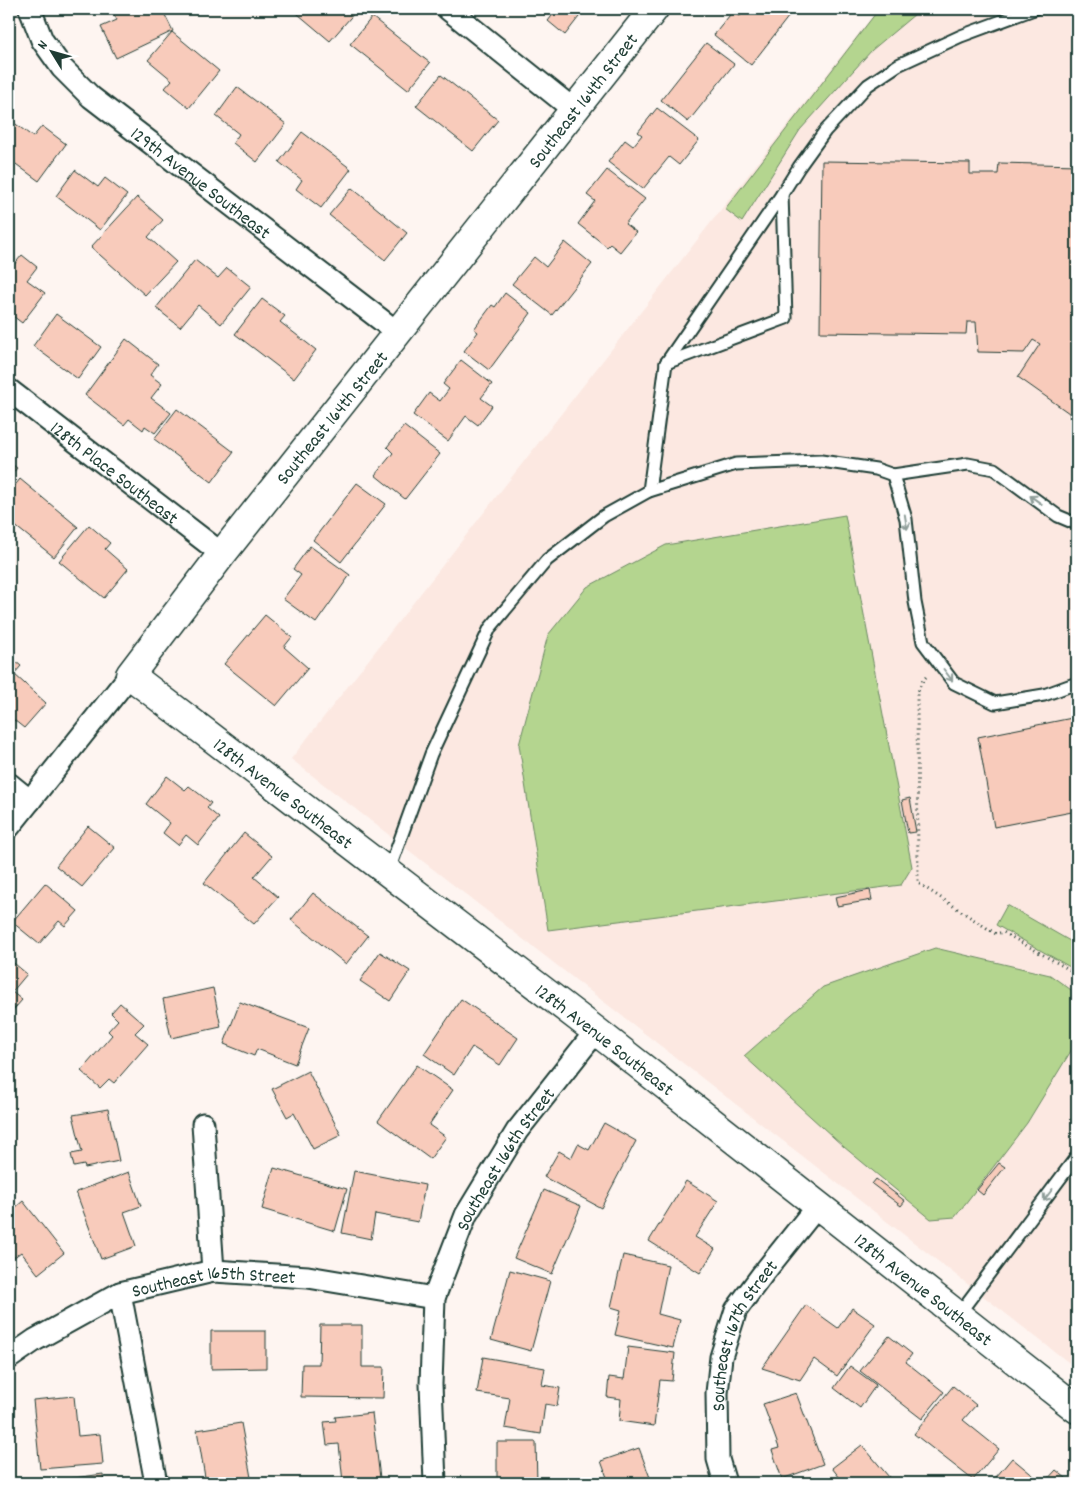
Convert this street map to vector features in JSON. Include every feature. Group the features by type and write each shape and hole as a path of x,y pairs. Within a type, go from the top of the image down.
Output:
{"street":[{"name":"129th Avenue Southeast","path":"30,9 42,40 62,68 91,97 398,333"},
{"path":"448,9 574,110"},
{"name":"Southeast 164th Street","path":"9,827 222,554 654,9"},
{"name":"128th Place Southeast","path":"9,390 222,554"},
{"name":"128th Avenue Southeast","path":"130,674 596,1032 1077,1409"},
{"path":"9,784 30,801"},
{"name":"Southeast 166th Street","path":"435,1483 431,1384 434,1298 466,1215 517,1131 596,1032"},
{"path":"203,1124 213,1271"},
{"name":"Southeast 167th Street","path":"725,1483 718,1458 717,1393 721,1357 736,1310 818,1205"},
{"name":"Southeast 165th Street","path":"9,1358 34,1340 120,1293 213,1271 308,1277 434,1298"},
{"path":"120,1293 156,1483"}],"lane":[{"path":"649,491 666,363 782,194 798,167 825,131 868,85 898,65 961,36 1034,9"},
{"path":"666,363 786,318 782,194"},
{"path":"388,873 431,754 490,628 547,560 604,516 649,491 736,464 821,460 876,469 893,475 968,464 994,469 1058,516 1077,524"},
{"path":"893,475 906,519 915,602 923,642 954,683 995,703 1044,695 1077,683"},
{"path":"958,1315 1077,1156"}],"path":[{"path":"939,664 923,680 917,694 918,883 996,934 1003,932 1077,974"}],"shaded area":[{"path":"878,9 1077,9 1077,1369 291,759"}],"green space":[{"path":"879,9 921,9 872,50 800,130 742,222 725,209"},
{"path":"845,515 912,867 901,885 548,930 519,745 548,635 587,587 666,545"},
{"path":"1007,905 1077,945 1077,971 996,925"},
{"path":"935,948 1050,975 1077,994 1077,1041 1027,1123 955,1217 931,1219 844,1147 744,1056 823,987"}],"building":[{"path":"111,9 162,9 173,31 116,58 101,27 117,20"},
{"path":"292,9 356,9 357,10 330,41"},
{"path":"551,9 585,9 565,35 548,21 555,12"},
{"path":"746,9 780,9 789,16 751,65 714,35 733,11 740,16"},
{"path":"372,17 430,63 408,90 350,44"},
{"path":"172,32 219,71 189,108 165,88 172,80 148,60"},
{"path":"706,43 734,64 688,122 661,100"},
{"path":"441,75 498,120 473,151 416,106"},
{"path":"237,87 286,124 257,162 233,143 239,134 216,116"},
{"path":"657,108 699,140 679,165 669,157 643,189 608,162 625,140 633,146 642,135 638,132"},
{"path":"9,119 33,137 42,126 66,144 39,181 9,159"},
{"path":"302,132 351,169 321,208 296,189 302,180 279,162"},
{"path":"822,161 970,163 970,174 998,174 999,163 1077,165 1077,433 1069,413 1018,377 1040,344 1033,340 1024,353 978,352 976,322 967,322 966,334 820,332"},
{"path":"75,170 98,187 105,178 127,195 100,230 56,196"},
{"path":"607,170 645,199 625,224 636,232 620,252 610,244 607,247 578,224 595,201 587,195"},
{"path":"352,188 407,233 385,260 329,215"},
{"path":"137,197 163,220 148,237 176,262 145,295 91,247"},
{"path":"565,242 592,264 552,315 512,284 534,257 546,267"},
{"path":"22,255 37,267 27,280 45,293 22,323 9,313 9,265 12,267"},
{"path":"195,260 218,278 227,268 251,287 221,324 198,305 180,327 156,308"},
{"path":"505,293 531,313 489,370 464,351 478,332 474,329 492,305 495,307"},
{"path":"262,299 285,316 280,322 316,350 294,379 235,334"},
{"path":"56,314 101,347 78,379 33,346"},
{"path":"126,339 158,364 150,375 162,384 151,398 171,413 155,433 145,426 143,430 129,419 124,425 85,395"},
{"path":"461,360 492,384 481,398 492,406 478,425 466,416 448,441 413,415 429,393 440,401 449,389 443,384"},
{"path":"177,409 234,452 212,482 154,439"},
{"path":"404,426 440,454 405,499 375,475 393,453 387,447"},
{"path":"9,462 17,468 9,478"},
{"path":"20,479 78,527 54,557 9,521 9,493"},
{"path":"357,483 386,504 341,562 313,540"},
{"path":"89,525 110,543 105,549 128,569 104,598 59,561"},
{"path":"310,546 350,575 316,623 283,599 301,575 293,569"},
{"path":"265,615 292,637 284,647 308,668 276,706 224,664"},
{"path":"9,656 21,666 14,674 46,703 24,728 9,716"},
{"path":"1077,717 1077,811 994,827 978,737"},
{"path":"167,776 185,790 189,786 211,803 207,808 219,818 198,845 186,835 178,845 163,833 170,823 146,804"},
{"path":"910,798 916,832 908,833 902,800"},
{"path":"88,826 115,848 82,887 56,866"},
{"path":"244,833 272,856 254,877 278,897 254,924 204,883"},
{"path":"45,883 78,911 65,926 59,921 39,944 12,922"},
{"path":"870,890 872,900 837,906 835,897"},
{"path":"313,893 368,936 346,964 291,920"},
{"path":"380,952 410,971 390,1001 360,981"},
{"path":"9,959 27,974 12,992 22,1000 9,1015"},
{"path":"213,988 221,1027 171,1038 163,999"},
{"path":"461,999 518,1038 500,1065 472,1047 454,1075 424,1054"},
{"path":"240,1002 309,1028 295,1064 257,1049 254,1056 224,1044"},
{"path":"120,1003 144,1024 135,1033 148,1044 114,1083 109,1079 100,1088 81,1071 112,1035 108,1031 118,1020 111,1013"},
{"path":"417,1065 453,1090 429,1125 446,1137 430,1159 378,1121"},
{"path":"308,1071 341,1135 313,1149 294,1113 287,1117 272,1089"},
{"path":"108,1109 119,1161 85,1168 84,1165 74,1167 71,1154 82,1152 73,1115"},
{"path":"604,1123 636,1141 601,1208 544,1177 559,1151 571,1158 578,1144 589,1150"},
{"path":"999,1163 1005,1167 983,1195 977,1190"},
{"path":"274,1168 347,1189 335,1231 262,1209"},
{"path":"354,1171 425,1185 418,1222 375,1214 371,1239 342,1233"},
{"path":"129,1172 141,1206 124,1212 136,1246 101,1259 76,1192"},
{"path":"876,1179 905,1201 901,1206 872,1184"},
{"path":"686,1181 718,1201 695,1237 715,1249 700,1273 649,1241"},
{"path":"544,1190 581,1206 552,1274 514,1258"},
{"path":"23,1201 64,1253 38,1274 21,1252 9,1261 9,1213"},
{"path":"623,1255 668,1265 658,1314 680,1320 673,1348 615,1335 621,1310 611,1307"},
{"path":"510,1270 550,1281 531,1351 491,1340"},
{"path":"806,1305 838,1328 852,1308 875,1324 837,1376 814,1359 800,1380 762,1368"},
{"path":"320,1325 362,1325 362,1367 384,1367 383,1398 301,1397 302,1364 319,1364"},
{"path":"211,1331 266,1331 266,1368 211,1369"},
{"path":"889,1336 912,1354 906,1362 944,1392 922,1419 860,1371"},
{"path":"628,1347 675,1353 672,1381 660,1380 654,1426 619,1421 621,1399 607,1397 609,1377 624,1379"},
{"path":"483,1357 545,1368 542,1385 560,1388 557,1406 545,1404 541,1434 505,1428 510,1398 477,1393"},
{"path":"850,1366 876,1385 860,1408 834,1388"},
{"path":"953,1386 976,1405 963,1420 999,1449 973,1480 914,1434"},
{"path":"796,1393 823,1464 782,1479 772,1450 779,1448 763,1404"},
{"path":"74,1396 78,1436 100,1434 103,1464 40,1469 33,1400"},
{"path":"372,1413 380,1478 343,1482 339,1444 327,1445 324,1422 336,1421 335,1417"},
{"path":"241,1423 252,1483 206,1483 197,1430"},
{"path":"497,1442 536,1442 537,1483 497,1483"},
{"path":"862,1445 894,1483 844,1483 832,1468"},
{"path":"639,1448 652,1483 609,1483 601,1461"},
{"path":"1012,1458 1042,1483 991,1483"},
{"path":"1056,1470 1072,1483 1044,1483"},
{"path":"103,1474 104,1483 45,1483 45,1482"}]}
